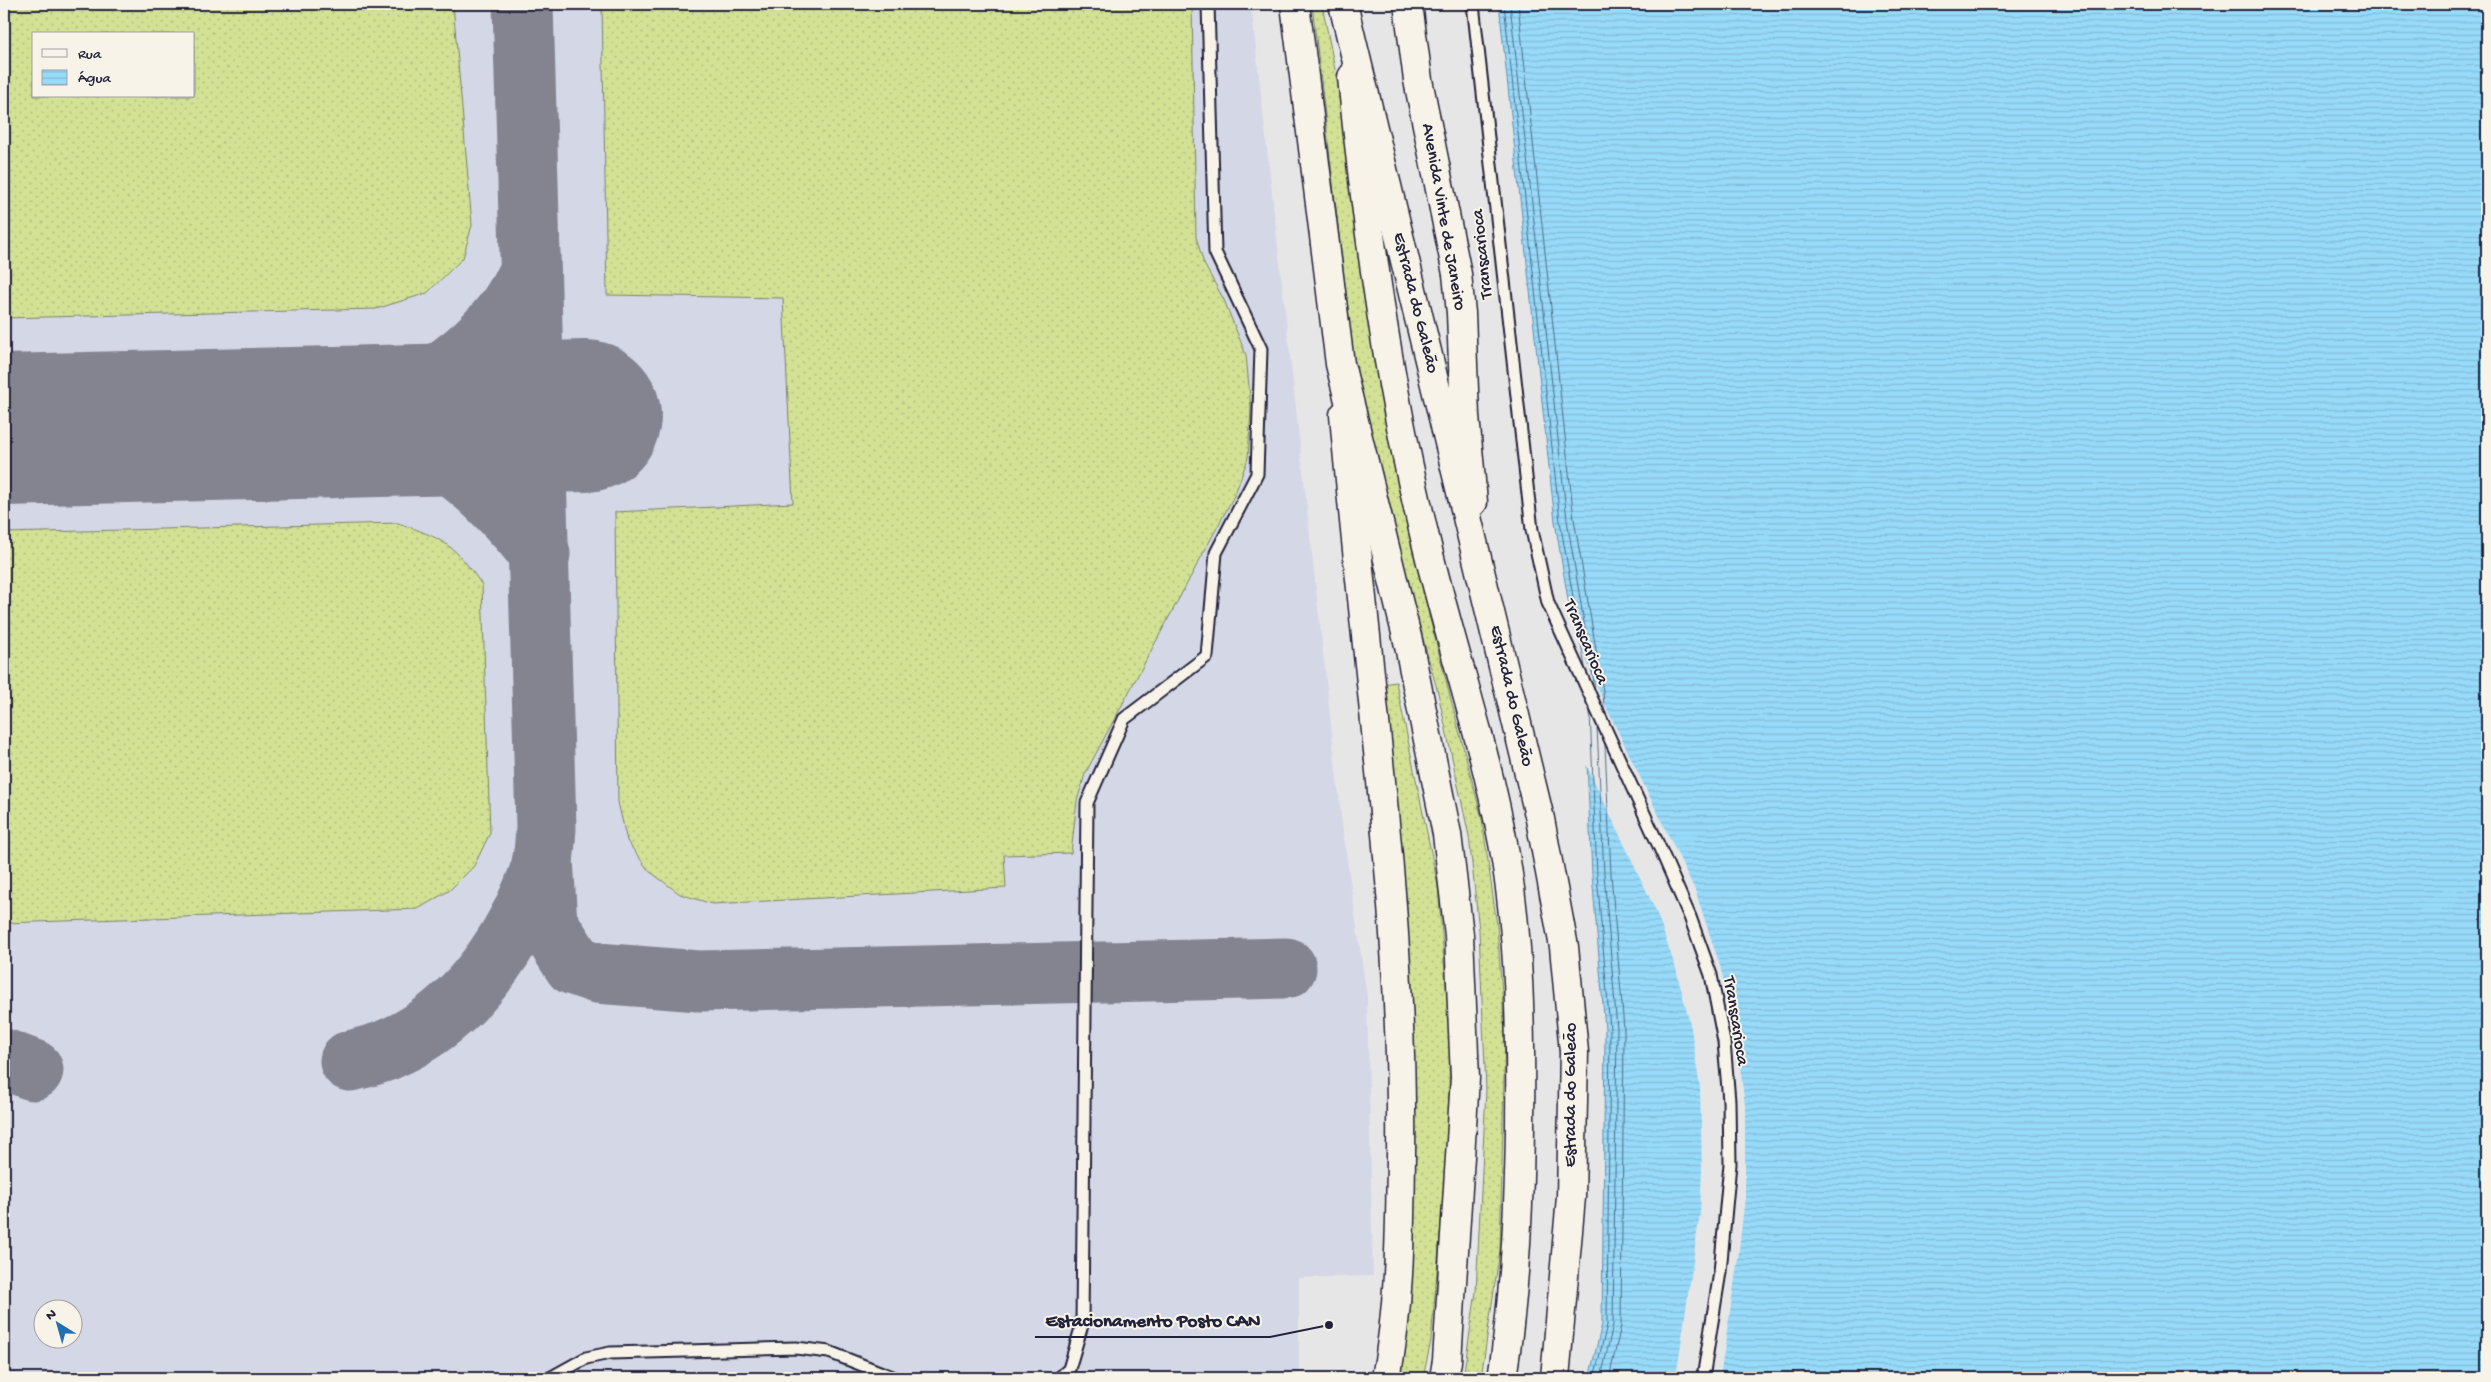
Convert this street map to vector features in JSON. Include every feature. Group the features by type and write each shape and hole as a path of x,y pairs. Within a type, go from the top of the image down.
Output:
{"street":[{"path":"1295,4 1340,364 1357,562 1379,762 1398,976 1401,1104 1399,1260 1386,1378"},
{"name":"Estrada do Galeão","path":"1343,4 1540,819 1564,947 1574,1052 1572,1197 1555,1377"},
{"name":"Avenida Vinte de Janeiro","path":"1408,4 1418,80 1457,274 1470,475 1484,581"},
{"name":"Estrada do Galeão","path":"1348,30 1359,144 1378,292 1407,457 1436,582 1475,721 1503,844 1513,919 1521,1035 1519,1194 1502,1378"},
{"path":"1340,364 1412,660 1447,834 1459,936 1465,1078 1445,1370"}],"lane":[{"path":"1059,1378 1068,1369 1082,1325 1087,803 1124,719 1207,656 1216,553 1257,474 1261,350 1215,252 1208,4"},
{"name":"Transcarioca","path":"1474,4 1532,530 1548,604 1683,899 1711,975 1724,1042 1729,1101 1730,1164 1720,1272 1703,1378"},
{"path":"550,1378 586,1358 610,1353 796,1348 829,1352 895,1378"}],"shaded area":[{"path":"4,4 1251,4 1343,832 1367,996 1373,1276 1299,1278 1299,1370 1295,1378 4,1378"}],"green space":[{"path":"4,4 453,4 472,225 463,258 427,293 376,309 4,318"},
{"path":"602,4 1192,4 1196,237 1204,264 1224,300 1246,355 1251,408 1248,458 1235,494 1085,774 1077,801 1071,853 1004,855 1006,888 712,904 680,894 649,871 627,841 618,802 615,512 793,503 783,298 607,295"},
{"path":"1312,4 1322,4 1342,105 1408,516 1429,615 1482,819 1497,925 1505,1034 1500,1250 1481,1378 1463,1378 1476,1292 1486,1090 1479,930 1469,836 1438,693 1383,494 1353,353"},
{"path":"398,523 427,534 447,545 464,560 482,585 490,833 474,866 450,890 418,909 4,923 4,533"},
{"path":"1396,682 1438,886 1450,1035 1448,1143 1431,1341 1423,1378 1400,1378 1414,1158 1382,684"}],"water":[{"path":"1499,4 2487,4 2487,1378 1589,1378 1602,1324 1605,1029 1592,875 1584,695 1555,522"}],"pier":[{"path":"1567,607 1593,678 1695,890 1720,966 1734,1022 1745,1105 1745,1197 1720,1378 1676,1378 1700,1213 1702,1170 1700,1088 1691,1028 1676,969 1656,911 1585,762 1582,695"}],"taxiway":[{"path":"350,1061 382,1052 409,1039 430,1026 467,993 498,955 511,934 535,886 544,855 546,828 523,4"},
{"path":"325,420 376,407 428,381 451,365 493,327 509,307 529,275"},
{"path":"296,423 354,425 383,431 410,441 435,454 481,490 502,510 540,554"},
{"path":"543,859 547,923 574,965 597,973 699,981 1286,968"},
{"path":"4,1059 33,1070"}],"runway":[{"path":"4,430 585,416"}],"place":[{"name":"Estacionamento Posto CAN","path":"1329,1325"}]}
